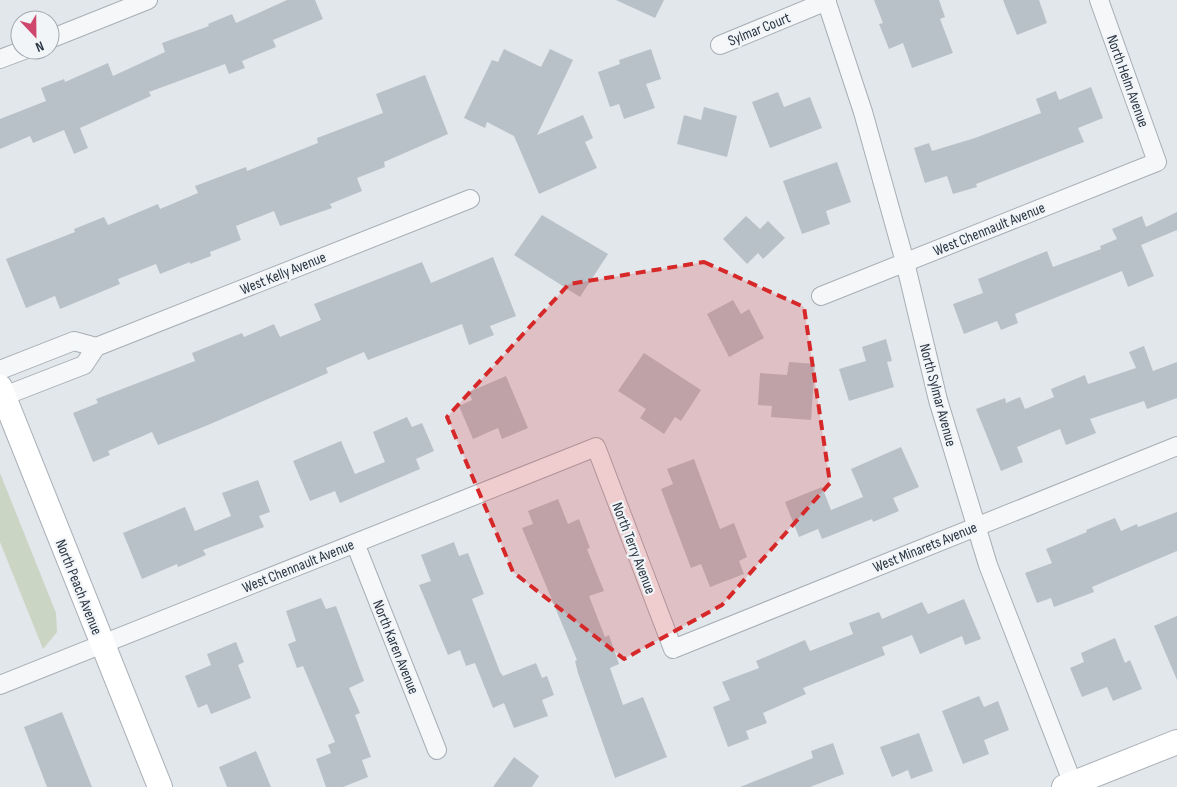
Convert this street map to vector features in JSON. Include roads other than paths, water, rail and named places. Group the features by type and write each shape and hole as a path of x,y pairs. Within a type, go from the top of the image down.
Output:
{"street":[{"path":"60,35 148,0"},
{"name":"North Helm Avenue","path":"1099,0 1157,162"},
{"name":"Sylmar Court","path":"720,45 827,1"},
{"name":"North Sylmar Avenue","path":"827,1 863,112 905,262 938,400 976,526 988,565 1068,785"},
{"name":"West Chennault Avenue","path":"821,296 1157,162"},
{"name":"West Kelly Avenue","path":"96,347 470,199"},
{"path":"0,370 74,341 96,347 84,365 2,392"},
{"name":"North Peach Avenue","path":"2,392 160,787"},
{"name":"West Minarets Avenue","path":"673,649 1177,446"},
{"name":"West Chennault Avenue","path":"0,685 596,447"},
{"name":"North Terry Avenue","path":"596,447 673,649"},
{"name":"North Karen Avenue","path":"355,543 437,750"},
{"path":"1068,785 1177,742"}]}
